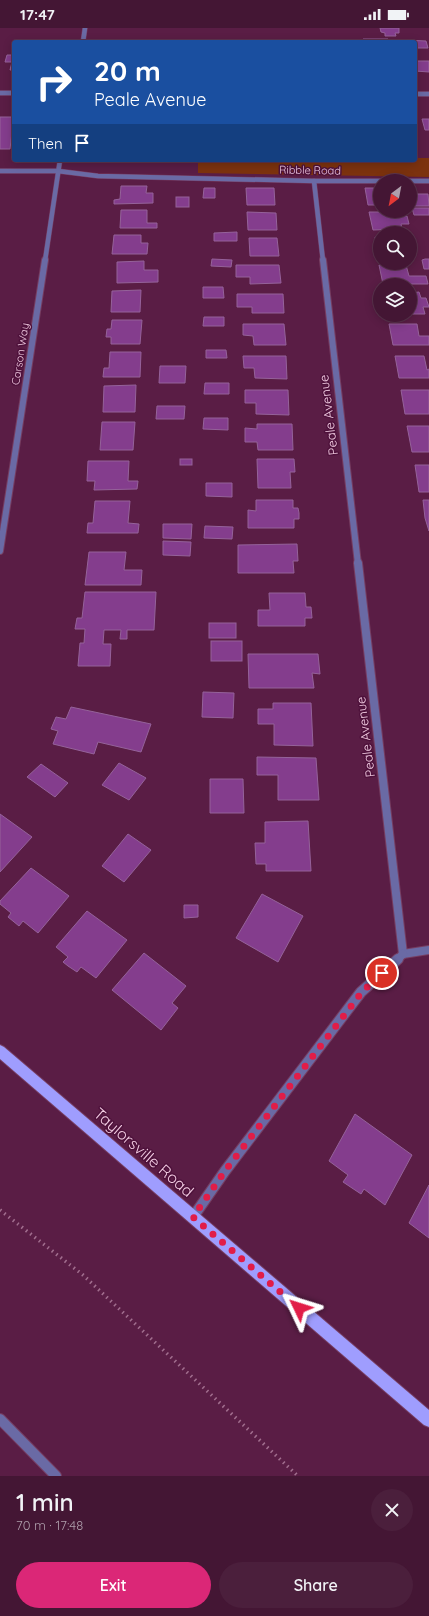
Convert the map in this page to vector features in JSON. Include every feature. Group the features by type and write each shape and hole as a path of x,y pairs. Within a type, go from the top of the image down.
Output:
{"main road":[{"name":"Taylorsville Road","path":"0,1051 429,1420"}],"street":[{"path":"82,40 85,28"},
{"path":"0,93 12,93"},
{"path":"417,94 429,94"},
{"name":"Carson Way","path":"0,551 60,162"},
{"name":"Ribble Road","path":"0,170 58,171 98,176 314,181 429,180"},
{"name":"Peale Avenue","path":"314,181 403,954"},
{"path":"193,1217 225,1171 362,992 403,954 429,950"},
{"path":"0,1419 56,1476"}],"path":[{"path":"0,1210 83,1275 298,1476"}],"shaded area":[{"path":"417,158 429,158 429,177 417,177 417,174 373,174 373,176 198,173 198,162 417,162"}],"building":[{"path":"380,28 399,28 399,33 395,33 396,36 385,36 385,33 381,32"},
{"path":"363,39 388,39 388,40"},
{"path":"417,41 426,41 428,48 417,48"},
{"path":"7,55 12,55 12,62 5,62"},
{"path":"417,61 429,61 429,72 417,71"},
{"path":"0,117 12,117 10,149 0,149"},
{"path":"422,119 429,119 429,130 425,130"},
{"path":"121,186 147,186 146,193 153,193 153,203 114,204 114,200 120,199"},
{"path":"204,188 215,188 215,198 203,198"},
{"path":"246,188 274,188 275,205 247,205"},
{"path":"365,188 373,188 373,205 368,205"},
{"path":"417,194 428,194 429,206 417,206"},
{"path":"176,197 189,197 189,207 176,207"},
{"path":"417,208 429,208 429,215 417,215"},
{"path":"121,210 147,210 147,223 157,223 157,228 120,228"},
{"path":"247,212 276,213 277,230 248,230"},
{"path":"369,212 373,212 373,218 408,218 409,224 401,224 401,226 373,226 373,230"},
{"path":"237,232 237,241 214,241 214,233"},
{"path":"114,235 141,235 141,243 148,243 147,254 112,254"},
{"path":"249,238 277,238 279,256 250,256"},
{"path":"212,259 232,260 231,267 211,266"},
{"path":"429,259 429,269 424,269 422,260"},
{"path":"144,261 144,270 158,270 158,282 117,283 117,262"},
{"path":"236,265 279,265 281,283 250,284 250,277 236,277"},
{"path":"380,270 407,270 409,276 426,276 428,284 417,284 417,278 382,278"},
{"path":"203,287 223,287 224,298 203,298"},
{"path":"141,290 140,312 111,312 112,291"},
{"path":"417,292 419,292 421,298 426,298 429,307 423,307 425,314 417,314"},
{"path":"237,294 283,294 284,313 252,313 252,307 237,307"},
{"path":"204,317 224,317 224,326 203,326"},
{"path":"112,320 142,320 140,344 111,344 111,337 106,337 107,329 111,329"},
{"path":"243,324 284,324 286,345 254,345 253,336 243,335"},
{"path":"389,324 417,324 419,336 429,336 429,345 393,345"},
{"path":"206,350 226,350 227,358 206,358"},
{"path":"110,352 141,352 140,377 103,377 104,368 109,368"},
{"path":"243,356 286,356 287,379 255,378 254,368 244,368"},
{"path":"395,356 424,356 427,370 429,369 429,378 399,378"},
{"path":"160,366 186,366 185,383 159,383"},
{"path":"205,383 229,383 229,394 204,394"},
{"path":"136,385 135,412 103,412 104,386"},
{"path":"245,390 288,390 289,415 256,414 256,403 245,403"},
{"path":"401,390 429,390 429,414 405,414"},
{"path":"157,406 185,406 184,419 156,419"},
{"path":"204,418 228,418 228,430 203,429"},
{"path":"102,422 135,422 133,450 100,450"},
{"path":"257,424 292,424 293,450 258,450 257,442 245,442 245,428 257,429"},
{"path":"407,426 429,426 429,452 412,452"},
{"path":"180,459 192,459 192,465 180,465"},
{"path":"257,459 294,459 295,472 290,472 291,488 258,488"},
{"path":"88,461 129,461 128,481 138,481 137,489 94,490 95,481 87,481"},
{"path":"415,465 429,465 429,492 419,492"},
{"path":"206,483 232,483 232,497 206,496"},
{"path":"256,500 293,500 293,508 298,508 299,513 299,519 294,519 294,528 248,528 248,510 256,511"},
{"path":"423,500 429,500 429,531 425,518"},
{"path":"95,501 130,501 128,523 139,524 138,533 87,533 88,523 93,523"},
{"path":"163,524 192,524 191,539 163,538"},
{"path":"205,526 233,527 232,539 204,538"},
{"path":"163,541 191,542 190,556 163,555"},
{"path":"297,544 298,561 293,561 294,573 238,573 238,545"},
{"path":"89,552 126,552 124,570 142,570 141,585 85,585"},
{"path":"85,592 156,592 154,630 127,630 127,639 120,639 121,630 104,630 103,644 111,644 110,666 78,666 80,643 84,643 85,629 75,629 77,618 82,618"},
{"path":"269,593 305,593 306,607 311,607 312,618 305,618 305,626 258,626 258,610 270,610"},
{"path":"209,623 236,623 236,638 209,638"},
{"path":"211,641 242,641 242,661 211,661"},
{"path":"248,654 318,654 320,674 312,673 314,688 249,688"},
{"path":"203,692 234,693 233,718 202,717"},
{"path":"273,703 311,703 313,746 274,745 274,724 258,724 258,709 273,709"},
{"path":"71,707 151,724 141,752 98,742 94,754 53,744 58,731 51,729 56,717 66,719"},
{"path":"257,757 316,758 319,800 278,800 278,775 257,775"},
{"path":"119,763 146,778 129,800 102,785"},
{"path":"41,764 68,783 55,797 27,777"},
{"path":"210,779 243,779 244,813 210,813"},
{"path":"0,814 32,837 0,872"},
{"path":"308,821 311,871 266,871 266,864 256,864 255,843 265,843 265,822"},
{"path":"128,834 151,850 124,882 102,866"},
{"path":"31,868 69,896 38,933 23,921 19,926 8,917 11,913 0,904 0,901"},
{"path":"262,894 303,916 278,962 236,938"},
{"path":"184,905 198,905 198,917 184,918"},
{"path":"87,911 127,940 96,978 81,967 77,972 68,966 63,962 68,957 56,947"},
{"path":"144,953 186,986 172,1003 178,1008 161,1030 112,990"},
{"path":"355,1114 412,1155 385,1205 364,1189 361,1194 343,1182 348,1175 329,1161"},
{"path":"429,1185 429,1238 409,1223"}],"route":[{"path":"299,1308 193,1217 225,1171 362,992 382,973"}]}
